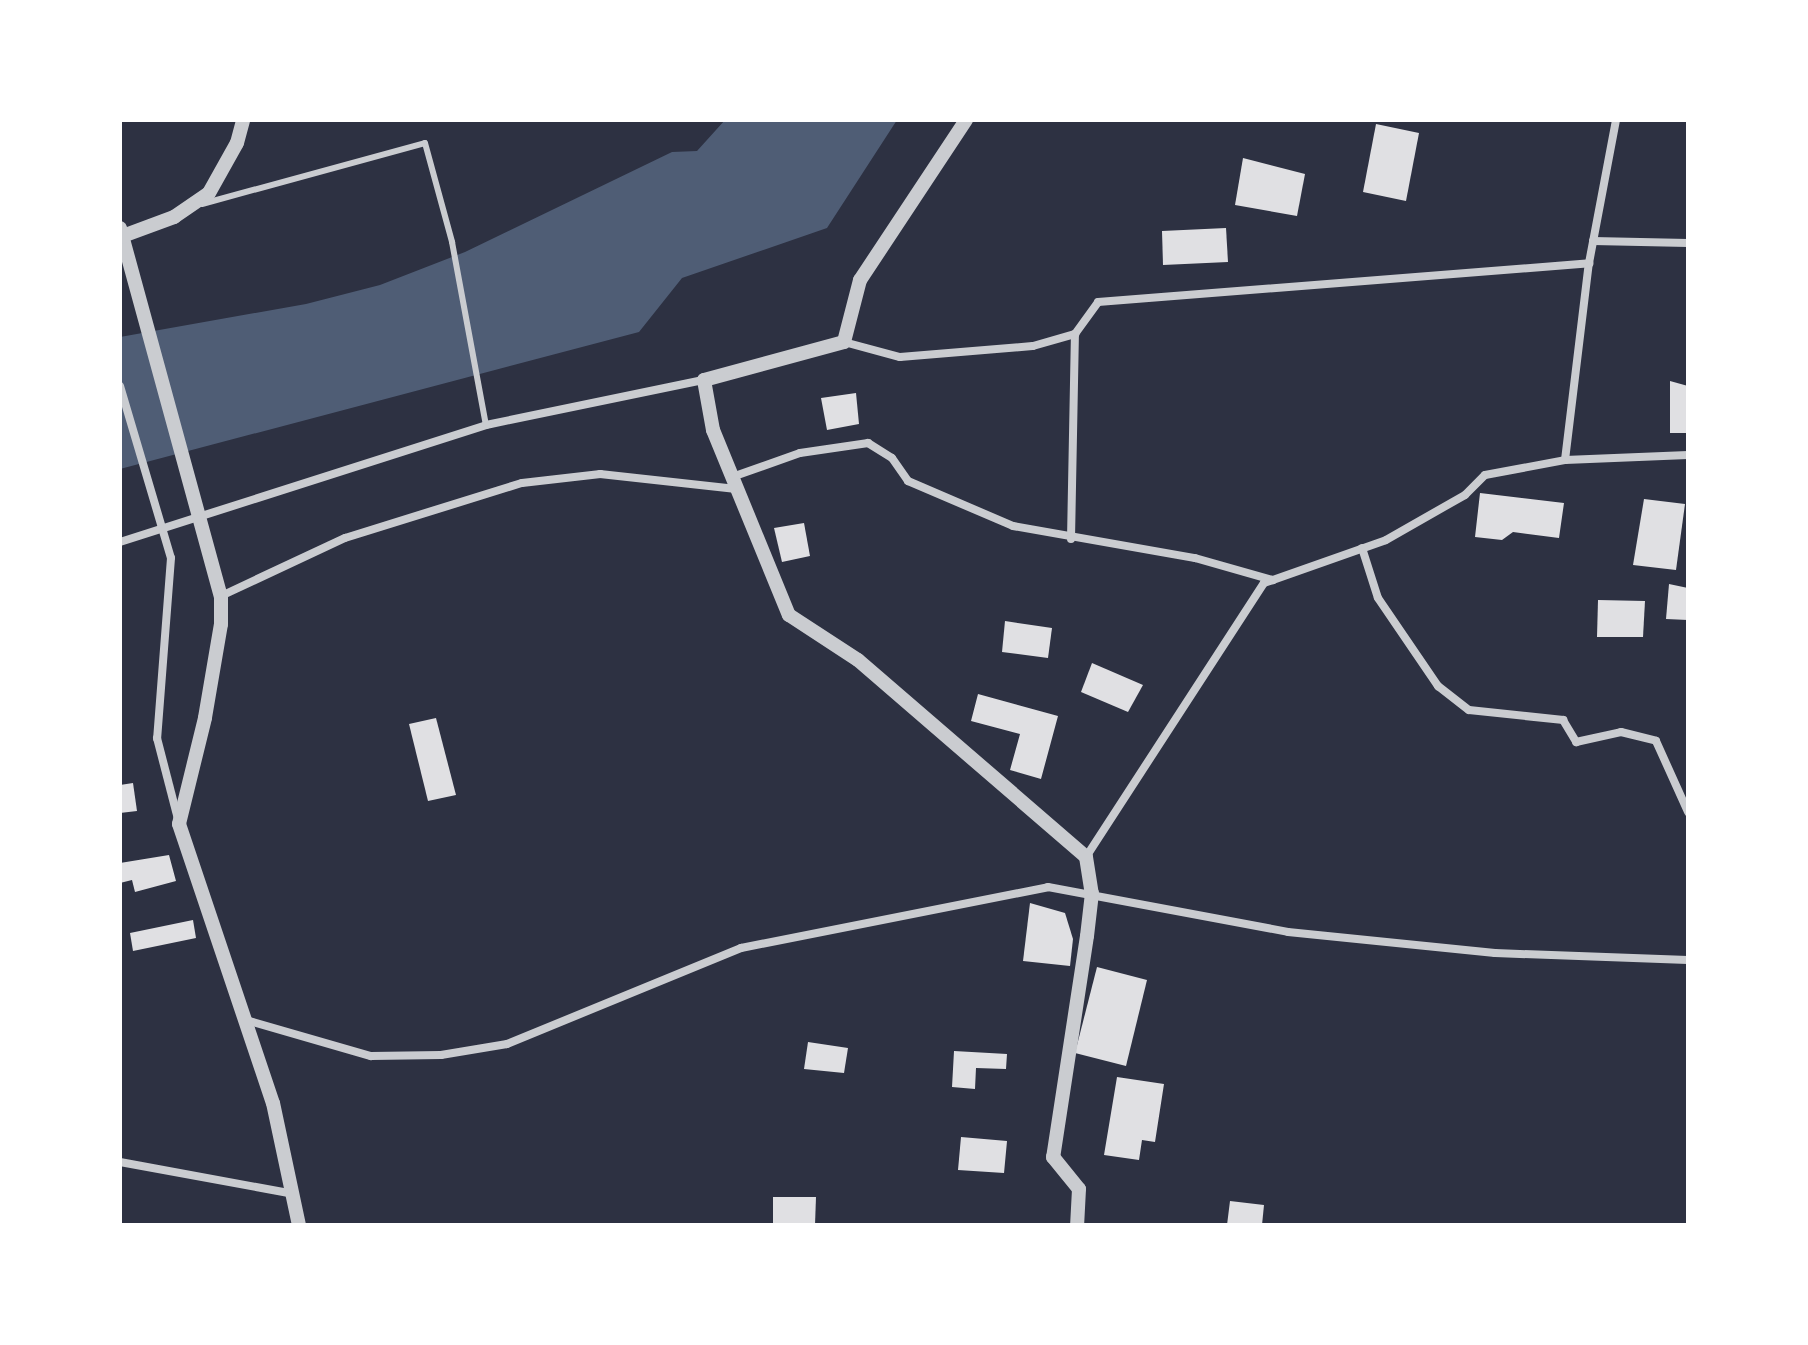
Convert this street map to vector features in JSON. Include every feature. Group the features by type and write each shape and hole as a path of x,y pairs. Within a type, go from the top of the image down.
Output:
{"street":[{"path":"120,237 187,208 209,193 237,143 243,120"},
{"path":"844,342 860,280 966,120"},
{"path":"1565,460 1589,263 1616,120"},
{"path":"120,228 221,596 205,718 179,824"},
{"path":"1593,241 1688,243"},
{"path":"1071,539 1075,334 1098,302 1589,263"},
{"path":"120,542 486,425 704,380 844,342 900,357 1033,346 1075,334"},
{"path":"704,380 713,430 789,615 858,660 1086,857 1092,893 1053,1157 1079,1189 1077,1225"},
{"path":"120,386 171,558 157,738 179,824 246,1020 295,1194 299,1225"},
{"path":"221,596 345,538 522,483 600,474 734,483 800,453 868,443 892,458 908,481 1013,526 1071,539 1195,558 1273,580"},
{"path":"1086,857 1264,583 1362,548 1465,495 1485,475 1565,460 1688,455"},
{"path":"1362,548 1378,598 1438,686 1469,710 1563,720 1576,742 1621,732 1656,741 1688,812"},
{"path":"246,1020 371,1056 441,1055 507,1044 741,948 1048,887 1304,934 1495,953 1688,960"},
{"path":"120,1162 295,1194"}],"lane":[{"path":"187,208 425,143 452,242 486,425"}],"water":[{"path":"725,120 897,120 827,228 682,278 639,332 120,469 120,337 306,304 380,285 465,252 672,152 697,151"}],"building":[{"path":"1376,124 1419,133 1406,201 1363,192"},
{"path":"1243,158 1305,174 1297,216 1235,205"},
{"path":"1226,228 1228,262 1163,265 1162,231"},
{"path":"1670,381 1688,386 1688,433 1670,433"},
{"path":"856,393 859,424 827,430 821,398"},
{"path":"1480,493 1564,503 1559,538 1513,532 1502,540 1475,537"},
{"path":"1644,499 1685,504 1676,570 1633,565"},
{"path":"804,523 810,556 782,562 774,528"},
{"path":"1669,584 1688,588 1688,620 1666,619"},
{"path":"1598,600 1645,601 1643,637 1597,637"},
{"path":"1005,621 1052,628 1048,658 1002,652"},
{"path":"1092,663 1143,685 1128,712 1081,692"},
{"path":"978,694 1058,716 1041,779 1010,770 1020,734 971,721"},
{"path":"436,718 456,795 428,801 409,724"},
{"path":"133,783 137,811 120,813 120,785"},
{"path":"169,855 176,881 135,892 132,880 120,883 120,863"},
{"path":"1030,903 1065,913 1073,939 1070,966 1023,961"},
{"path":"193,920 196,938 133,951 130,933"},
{"path":"1097,967 1147,980 1126,1066 1075,1053"},
{"path":"808,1042 848,1048 844,1073 804,1069"},
{"path":"954,1051 1007,1054 1006,1069 976,1068 975,1089 952,1087"},
{"path":"1117,1077 1164,1084 1155,1142 1142,1140 1139,1160 1104,1155"},
{"path":"961,1137 1007,1141 1004,1173 958,1170"},
{"path":"773,1197 816,1197 815,1225 773,1225"},
{"path":"1230,1201 1264,1205 1262,1225 1227,1225"}]}
